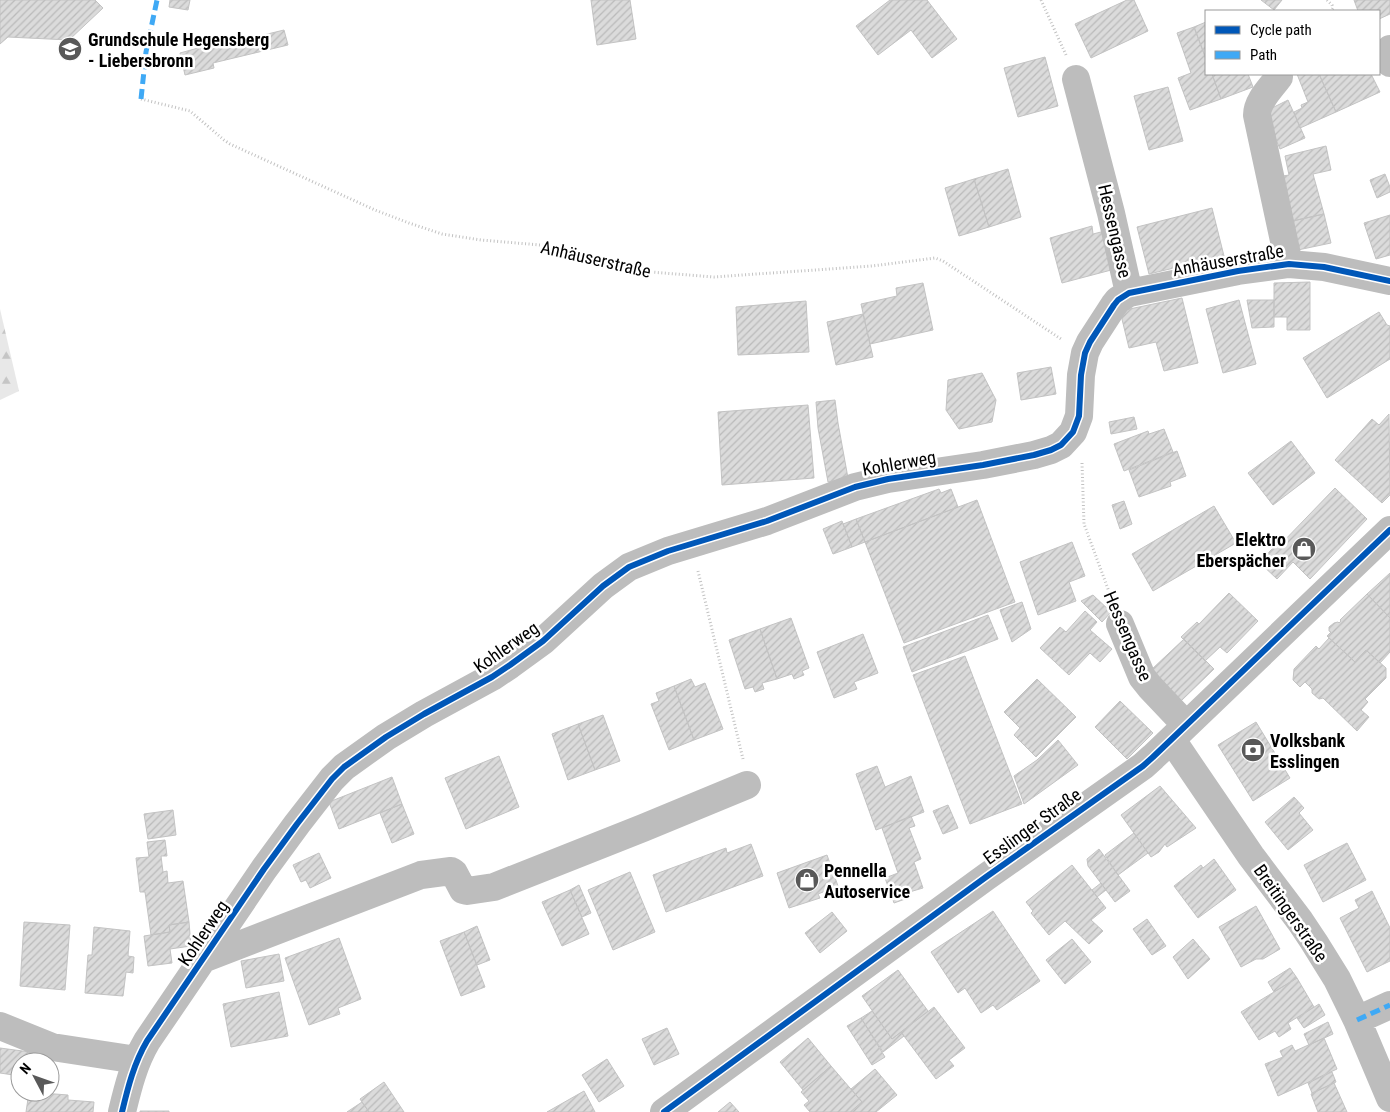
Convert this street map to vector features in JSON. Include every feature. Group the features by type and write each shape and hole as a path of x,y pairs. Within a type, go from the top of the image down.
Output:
{"street":[{"name":"Anhäuserstraße","path":"1279,78 1261,101 1257,110 1257,116 1289,264"},
{"name":"Hessengasse","path":"1073,432 1079,416 1081,375 1085,353 1114,305 1118,300 1129,294 1111,213 1076,79"},
{"name":"Anhäuserstraße","path":"1129,294 1238,271 1289,264 1324,267 1390,281"},
{"name":"Kohlerweg","path":"122,1112 129,1082 137,1060 147,1041 264,869 332,779 344,767 392,734 510,665 543,640 603,586 624,570 668,551 752,526 872,482 1034,456 1060,445 1073,432"},
{"name":"Esslinger Straße","path":"664,1112 1143,766 1390,530"},
{"name":"Hessengasse","path":"1120,624 1142,677 1179,732"},
{"name":"Breitingerstraße","path":"1179,732 1246,849 1300,921 1337,979 1357,1020 1390,1098"},
{"name":"Kohlerweg","path":"204,959 421,875 451,871 463,890 494,887 643,828 747,784"},
{"path":"1357,1020 1390,1005"},
{"path":"0,1026 52,1047 137,1060"}],"path":[{"path":"1042,0 1076,79"},
{"path":"1327,0 1332,4 1332,10"},
{"path":"692,544 743,756 747,784"}],"green space":[{"path":"0,309 19,391 0,400"}],"building":[{"path":"0,0 95,0 103,8 69,40 8,37 0,44"},
{"path":"170,0 190,0 188,10 169,7"},
{"path":"591,0 630,0 636,39 597,45"},
{"path":"890,0 927,0 957,39 932,58 911,30 878,55 856,26"},
{"path":"1127,0 1134,0 1148,31 1091,58 1075,24"},
{"path":"1261,0 1282,0 1274,10"},
{"path":"1354,0 1390,0 1390,14 1380,19 1380,10 1358,10"},
{"path":"1205,22 1205,56 1194,27"},
{"path":"1194,27 1205,56 1205,75 1212,75 1221,99 1190,110 1178,78 1191,73 1177,33"},
{"path":"284,30 288,45 213,63 214,68 185,75 180,53 209,45 210,48"},
{"path":"1045,57 1058,106 1018,117 1004,68"},
{"path":"1212,75 1248,75 1253,87 1221,99"},
{"path":"1297,75 1319,75 1336,112 1300,128 1294,112 1302,108 1301,105 1308,102"},
{"path":"1319,75 1372,75 1380,92 1336,112"},
{"path":"1168,87 1183,141 1149,150 1134,96"},
{"path":"1288,100 1305,138 1280,149 1264,112"},
{"path":"1326,146 1331,170 1313,174 1324,214 1288,222 1277,177 1289,175 1285,156"},
{"path":"1008,169 1021,217 989,227 974,179"},
{"path":"1385,174 1390,192 1377,198 1370,180"},
{"path":"974,179 989,227 959,236 945,188"},
{"path":"1212,208 1224,256 1149,274 1137,227"},
{"path":"1324,214 1331,243 1293,251 1288,222"},
{"path":"1390,215 1390,255 1376,259 1364,223"},
{"path":"1092,226 1093,234 1105,231 1115,269 1062,283 1050,238"},
{"path":"1310,282 1310,330 1287,330 1287,317 1274,317 1274,283"},
{"path":"923,283 933,330 870,344 861,304 897,296 896,288"},
{"path":"1182,298 1198,363 1164,371 1156,342 1129,348 1120,311"},
{"path":"1239,300 1256,364 1223,373 1206,309"},
{"path":"1247,300 1274,300 1274,327 1252,328"},
{"path":"806,301 809,352 738,355 736,307"},
{"path":"1379,312 1387,325 1390,326 1390,359 1327,398 1303,358"},
{"path":"863,314 873,357 836,365 827,322"},
{"path":"1051,367 1056,394 1021,400 1017,373"},
{"path":"982,373 996,400 992,422 959,429 946,410 948,380"},
{"path":"835,400 848,478 828,482 818,428 816,402"},
{"path":"808,405 814,478 722,485 718,412"},
{"path":"1389,414 1390,495 1382,503 1335,460 1372,419 1379,425"},
{"path":"1134,417 1137,429 1111,434 1109,422"},
{"path":"1164,429 1173,452 1124,471 1114,444 1148,431 1149,434"},
{"path":"1291,441 1315,473 1273,505 1248,473"},
{"path":"1177,451 1186,476 1170,482 1171,486 1139,497 1129,470"},
{"path":"1335,488 1367,519 1310,579 1293,562 1277,579 1259,562 1277,544 1279,546"},
{"path":"939,489 941,493 951,489 958,507 865,542 856,519"},
{"path":"977,500 1015,602 904,643 865,542"},
{"path":"1124,501 1132,524 1120,529 1112,505"},
{"path":"1214,506 1236,543 1153,591 1132,554"},
{"path":"856,519 865,542 852,547 843,524"},
{"path":"842,521 852,547 833,554 823,529"},
{"path":"1072,542 1085,576 1069,582 1076,601 1038,615 1020,562"},
{"path":"1390,573 1390,618 1367,594"},
{"path":"1229,593 1258,621 1227,653 1220,647 1205,661 1181,637 1197,622 1199,624"},
{"path":"1367,594 1390,618 1390,652 1380,663 1366,650 1355,662 1327,636 1331,632 1329,627 1334,623 1339,623"},
{"path":"1093,595 1111,612 1102,622 1081,601"},
{"path":"1022,602 1031,629 1012,642 1000,610"},
{"path":"1085,611 1097,622 1090,630 1112,649 1100,662 1090,653 1069,675 1040,648 1060,627 1066,632"},
{"path":"988,615 998,639 912,672 903,647"},
{"path":"791,618 809,668 802,671 804,675 794,679 792,674 777,679 760,629"},
{"path":"760,629 777,679 762,683 764,689 755,692 753,687 745,689 729,640"},
{"path":"863,634 878,673 854,682 857,689 834,698 817,652"},
{"path":"1329,638 1355,662 1366,650 1386,668 1386,678 1365,699 1368,702 1361,710 1369,717 1357,731 1323,698 1319,699 1312,693 1312,689 1305,682 1300,687 1293,680 1294,669 1316,646 1319,649"},
{"path":"1184,639 1214,669 1181,701 1151,670"},
{"path":"965,656 1022,804 970,824 913,675"},
{"path":"691,679 695,687 705,683 723,729 694,740 674,686"},
{"path":"1037,679 1076,717 1036,757 1014,735 1020,728 1004,712"},
{"path":"674,686 694,740 669,750 651,704 659,701 656,693"},
{"path":"1120,701 1153,733 1127,759 1095,727"},
{"path":"603,715 620,761 595,770 578,724"},
{"path":"1256,722 1290,778 1253,801 1218,745"},
{"path":"578,724 595,770 568,780 552,734"},
{"path":"1058,740 1078,765 1024,804 1014,776 1037,760"},
{"path":"499,756 519,807 466,829 445,778"},
{"path":"877,766 885,787 911,776 924,812 876,830 856,774"},
{"path":"392,777 402,804 339,829 329,802"},
{"path":"1160,786 1196,828 1167,847 1165,844 1159,852 1151,857 1121,815"},
{"path":"1294,797 1304,808 1299,813 1313,830 1288,850 1265,822"},
{"path":"402,804 414,834 392,843 380,813"},
{"path":"948,805 958,828 943,834 933,811"},
{"path":"173,810 176,835 148,839 144,814"},
{"path":"911,816 915,826 909,828 921,859 914,862 923,888 906,893 908,898 894,903 885,878 898,873 882,828"},
{"path":"1134,833 1148,853 1118,875 1105,855"},
{"path":"165,840 167,856 161,856 163,872 167,871 168,883 183,881 189,922 169,925 170,932 151,935 145,892 140,892 136,858 149,857 147,842"},
{"path":"1347,843 1366,880 1323,902 1304,865"},
{"path":"751,844 763,876 666,912 653,875 726,848 727,853"},
{"path":"1099,849 1130,891 1115,902 1088,866 1087,859"},
{"path":"319,853 331,878 310,888 306,880 301,882 293,865"},
{"name":"Pennella Autoservice","path":"827,855 838,886 818,894 820,898 789,908 777,873"},
{"path":"1214,859 1236,890 1198,918 1174,886 1201,865 1203,868"},
{"path":"1072,865 1106,908 1091,920 1103,931 1089,944 1065,921 1049,935 1031,913 1033,911 1026,902"},
{"path":"630,872 655,932 613,950 588,890"},
{"path":"1101,883 1106,890 1097,897 1092,890"},
{"path":"579,885 591,913 582,917 570,890"},
{"path":"570,890 589,934 562,946 542,902"},
{"path":"1372,891 1390,928 1390,961 1367,972 1340,918 1359,908 1355,900"},
{"path":"1256,906 1280,949 1263,959 1256,959 1241,967 1219,927"},
{"path":"993,911 1040,981 997,1010 993,1005 981,1013 965,988 958,993 931,952"},
{"path":"832,912 847,931 820,953 805,933"},
{"path":"1147,919 1166,946 1152,955 1133,929"},
{"path":"24,922 70,925 65,990 20,986"},
{"path":"189,922 191,946 170,949 172,963 148,966 144,936 170,932 169,925"},
{"path":"477,926 490,960 477,965 464,932"},
{"path":"94,927 130,931 128,956 134,957 133,973 126,972 123,996 85,993 88,955 92,955"},
{"path":"464,932 485,987 461,996 440,941"},
{"path":"339,938 361,999 338,1008 340,1014 309,1025 285,958"},
{"path":"1072,939 1091,962 1065,984 1046,960"},
{"path":"1193,939 1210,959 1188,979 1173,957"},
{"path":"279,954 284,981 246,988 241,961"},
{"path":"1290,968 1297,978 1274,992 1268,982"},
{"path":"898,970 928,1011 892,1039 862,996"},
{"path":"1297,978 1314,1007 1288,1023 1291,1029 1279,1037 1275,1031 1259,1040 1241,1012"},
{"path":"279,992 288,1036 231,1047 223,1004"},
{"path":"1319,1004 1325,1015 1304,1028 1297,1018"},
{"path":"934,1007 965,1048 949,1060 954,1066 936,1079 901,1032"},
{"path":"872,1011 892,1039 901,1032 904,1036 883,1052 861,1018"},
{"path":"861,1018 885,1057 872,1065 847,1026"},
{"path":"1328,1022 1333,1034 1309,1045 1304,1034"},
{"path":"667,1028 679,1054 654,1065 642,1039"},
{"path":"808,1038 831,1066 803,1090 780,1062"},
{"path":"1324,1038 1337,1069 1278,1096 1265,1064 1283,1057 1280,1051 1292,1045 1295,1051"},
{"path":"0,1048 30,1052 10,1052 10,1074 0,1073"},
{"path":"607,1059 624,1086 599,1102 582,1075"},
{"path":"831,1066 862,1102 850,1112 810,1112 804,1105 809,1101 801,1092"},
{"path":"875,1069 897,1095 876,1112 851,1112 862,1102 851,1089"},
{"path":"1332,1072 1336,1082 1312,1093 1308,1083"},
{"path":"384,1082 404,1112 369,1112 360,1099"},
{"path":"1334,1083 1347,1112 1318,1112 1311,1094"},
{"path":"584,1091 595,1112 547,1112"},
{"path":"60,1094 68,1095 68,1100 94,1102 93,1112 26,1112 28,1102 60,1102"},
{"path":"362,1102 369,1112 347,1112"},
{"path":"730,1102 739,1112 718,1112"},
{"path":"169,1111 169,1112 140,1112"}],"marked path":[{"path":"141,99 146,52 157,0"},
{"path":"1357,1020 1390,1005"}],"cycle path":[{"path":"122,1112 129,1084 142,1049 147,1041 264,869 332,779 344,767 386,737 510,665 543,641 603,586 629,567 668,551 767,521 855,487 888,479 983,465 1034,455 1061,445 1073,432 1079,416 1081,375 1085,353 1114,305 1129,293 1238,271 1289,264 1324,267 1390,281"},
{"path":"664,1112 986,877 1143,766 1390,530"}],"place":[{"name":"Grundschule Hegensberg - Liebersbronn","path":"70,49"},
{"name":"Elektro Eberspächer","path":"1304,549"},
{"name":"Volksbank Esslingen","path":"1253,750"},
{"name":"Pennella Autoservice","path":"807,880"}]}
